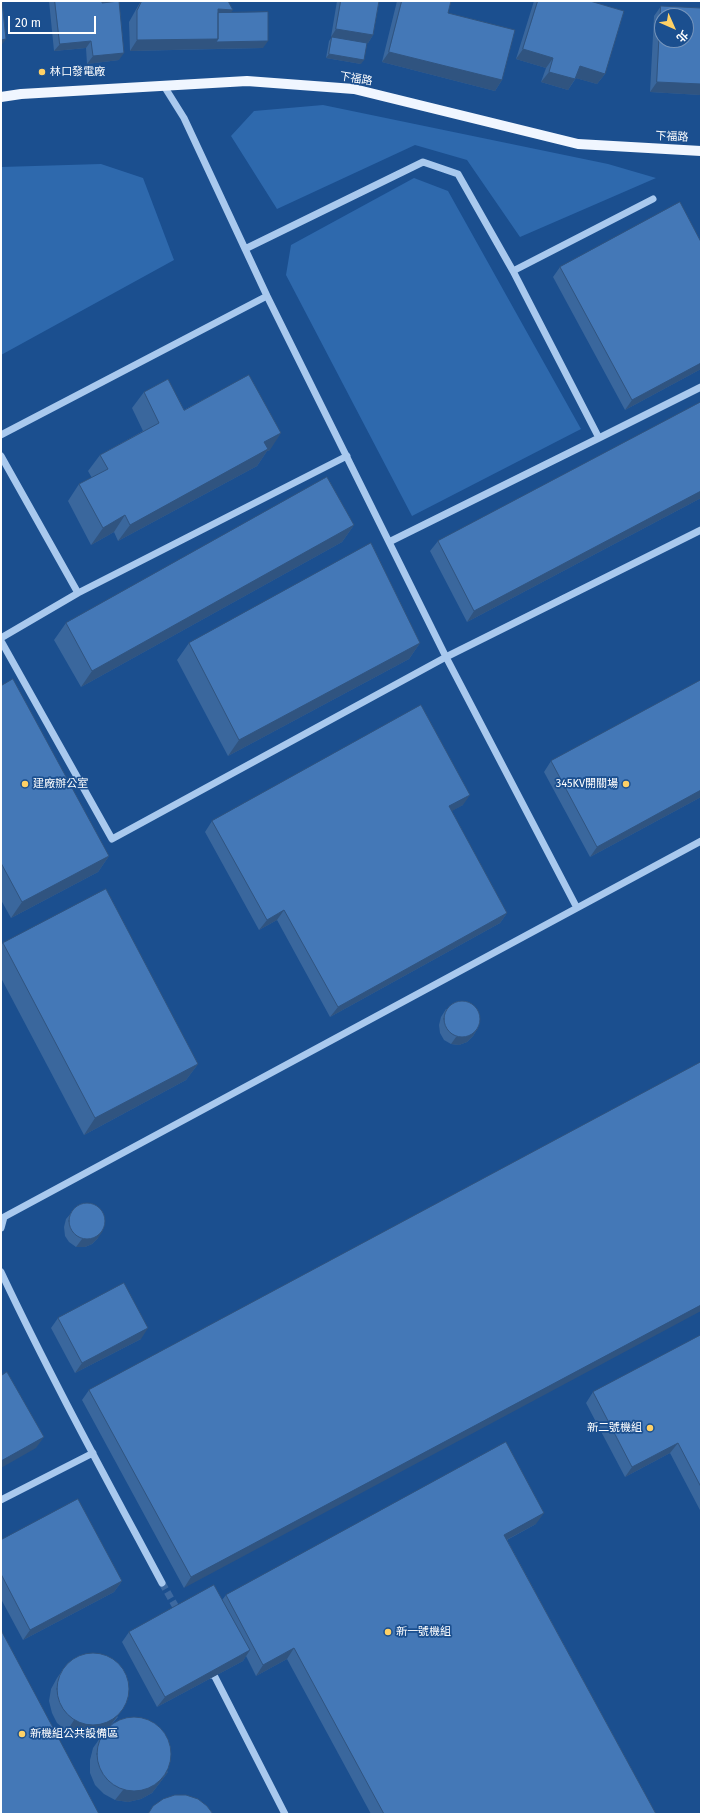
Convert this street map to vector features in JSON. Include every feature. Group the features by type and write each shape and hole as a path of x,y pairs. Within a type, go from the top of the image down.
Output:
{"main road":[{"name":"下福路","path":"1,97 21,94 247,82 354,89 578,144 701,151"}],"street":[{"path":"164,86 184,118 267,296 446,657 577,908"},
{"path":"245,249 423,162 458,174 513,271 599,438"},
{"path":"513,271 653,199"},
{"path":"1,435 267,296"},
{"path":"389,542 701,387"},
{"path":"1,456 78,593"},
{"path":"1,638 78,593 347,456"},
{"path":"1,641 112,839 446,657 701,530"},
{"path":"1,1228 4,1217 701,841"},
{"path":"1,1272 25,1323 92,1453 162,1583"},
{"path":"1,1500 92,1453"},
{"path":"198,1675 214,1675 285,1814"}],"shaded area":[{"path":"323,105 608,164 656,178 520,237 467,160 415,145 277,209 231,136 254,111"},
{"path":"101,164 143,178 174,260 1,355 1,167"},
{"path":"414,178 448,191 581,429 412,516 286,275 291,245"}],"building":[{"path":"1,1 6,39 1,40"},
{"path":"55,1 102,1 102,3 119,1 124,53 93,56 91,41 60,44"},
{"path":"142,1 228,1 233,10 218,9 218,39 137,40 137,11"},
{"path":"341,1 379,1 373,35 336,29"},
{"path":"402,1 451,1 448,13 515,30 502,80 389,52"},
{"path":"538,1 590,1 624,11 605,74 580,66 575,79 549,72 553,58 523,49"},
{"path":"661,6 701,8 701,84 657,82 659,48 694,48 694,8 661,8"},
{"path":"268,12 268,41 216,42 218,39 218,13"},
{"path":"332,37 367,43 364,60 329,54"},
{"path":"680,202 701,242 701,363 632,400 560,267"},
{"path":"249,375 281,433 264,442 268,449 130,525 125,515 103,528 79,484 108,469 100,455 159,423 144,392 168,379 184,410"},
{"path":"701,402 701,491 474,611 438,541"},
{"path":"327,477 354,525 92,671 66,623"},
{"path":"371,543 420,643 239,740 189,643"},
{"name":"建廠辦公室","path":"13,679 109,856 22,902 1,863 1,686"},
{"name":"345KV開關場","path":"701,680 701,790 597,847 551,761"},
{"path":"421,705 470,795 449,806 507,913 338,1007 284,910 267,920 212,821"},
{"path":"106,889 198,1064 95,1118 3,943"},
{"path":"466,1001 475,1006 479,1012 479,1026 475,1032 466,1037 458,1037 449,1032 445,1026 444,1015 449,1006 455,1002"},
{"path":"701,1062 701,1305 191,1577 89,1390"},
{"path":"91,1203 100,1208 104,1214 104,1228 100,1234 91,1239 83,1239 74,1234 70,1228 69,1217 74,1208 80,1204"},
{"path":"124,1283 148,1328 82,1363 58,1318"},
{"name":"新二號機組","path":"701,1335 701,1487 678,1443 632,1467 593,1392"},
{"path":"7,1372 44,1437 1,1461 1,1376"},
{"name":"新一號機組","path":"506,1442 544,1513 504,1535 656,1814 384,1814 294,1648 263,1665 226,1595"},
{"path":"78,1499 122,1581 30,1630 1,1574 1,1540"},
{"path":"214,1585 250,1650 165,1697 129,1632"},
{"name":"新機組公共設備區","path":"1,1630 99,1814 1,1814"},
{"path":"93,1653 113,1659 123,1669 129,1689 123,1709 113,1719 93,1725 73,1719 63,1709 57,1689 63,1669 73,1659"},
{"path":"134,1717 155,1723 165,1733 171,1754 165,1775 155,1785 134,1791 113,1785 103,1775 97,1754 103,1733 113,1723"},
{"path":"175,1795 186,1795 198,1799 207,1806 213,1814 148,1814 153,1806 163,1799"}],"tunnel":[{"path":"162,1583 180,1614"}],"place":[{"name":"林口發電廠","path":"42,72"},
{"name":"建廠辦公室","path":"25,784"},
{"name":"345KV開關場","path":"626,784"},
{"name":"新二號機組","path":"650,1428"},
{"name":"新一號機組","path":"388,1632"},
{"name":"新機組公共設備區","path":"22,1734"}]}
